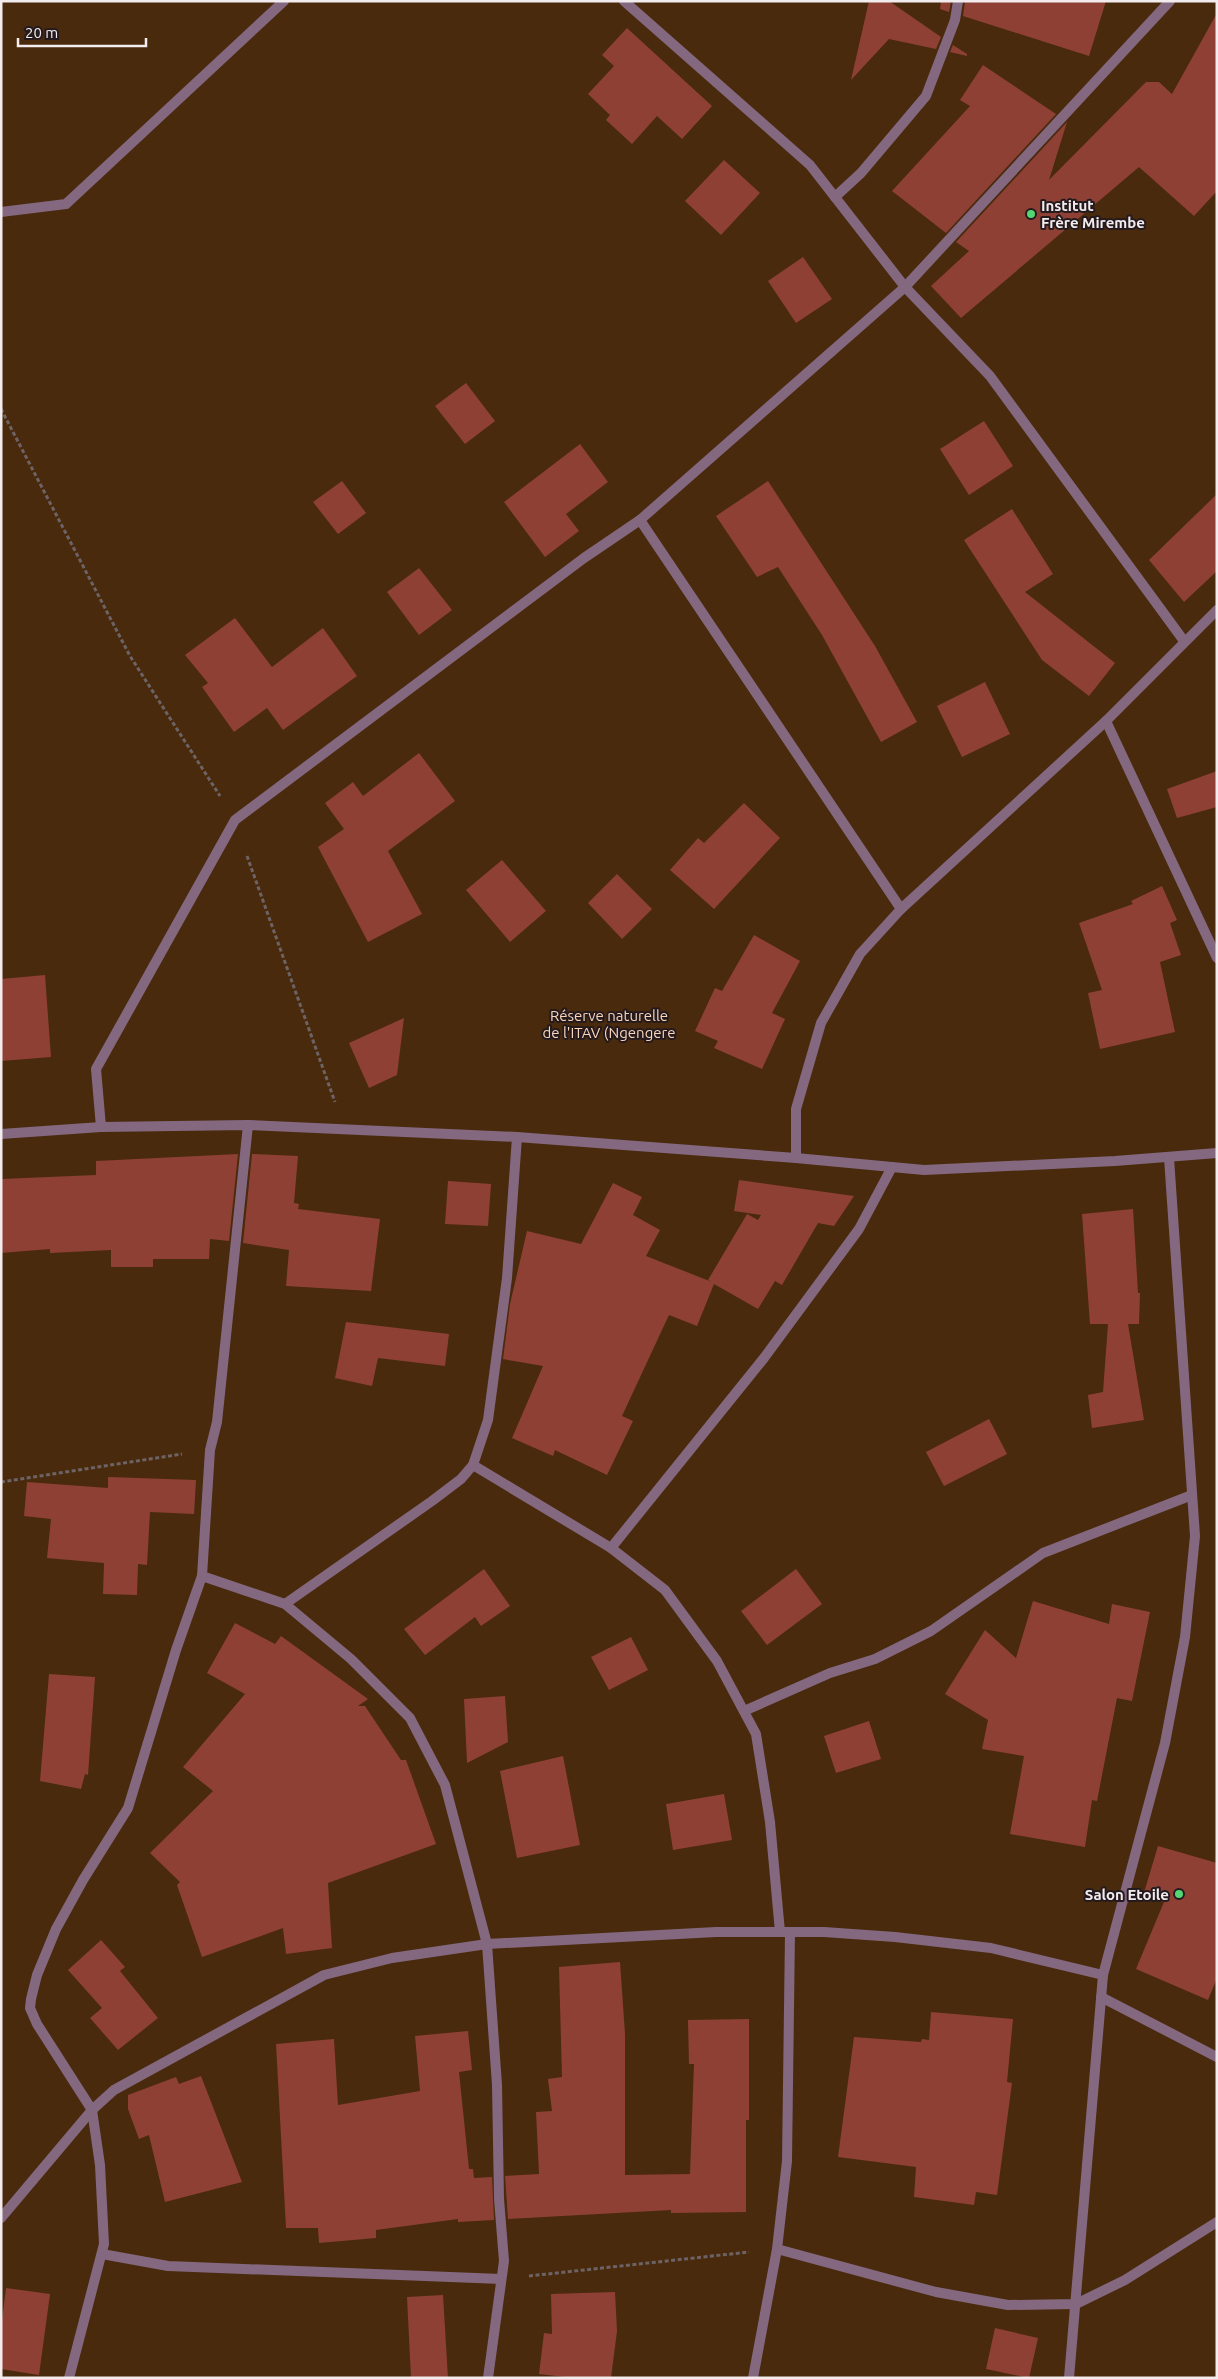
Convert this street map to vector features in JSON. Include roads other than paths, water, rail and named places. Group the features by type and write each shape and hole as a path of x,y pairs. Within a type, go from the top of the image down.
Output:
{"street":[{"path":"1,212 66,204 284,1"},
{"path":"624,1 810,165 905,287 990,376 1184,641"},
{"path":"835,197 861,172 926,96 955,20 958,1"},
{"path":"101,1126 96,1069 235,820 576,564 640,520 905,287 1170,1"},
{"path":"640,520 901,909"},
{"path":"796,1158 796,1109 821,1023 860,954 901,909 1106,721 1217,610"},
{"path":"1106,721 1217,958"},
{"path":"69,2378 104,2244 100,2165 92,2110 37,2024 30,2008 31,1999 37,1975 56,1929 82,1880 128,1808 176,1650 202,1576 210,1450 217,1422 248,1125"},
{"path":"1,1134 101,1126 248,1125 517,1138 796,1158 924,1170 1169,1158 1217,1153"},
{"path":"285,1604 374,1544 461,1479 473,1465 488,1420 505,1297 517,1138"},
{"path":"1069,2378 1103,1975 1165,1743 1185,1637 1195,1536 1176,1225 1169,1158"},
{"path":"611,1548 764,1358 858,1229 892,1167"},
{"path":"473,1465 611,1548 665,1590 717,1660 756,1734 785,1932 787,2161 776,2250 753,2378"},
{"path":"744,1711 830,1673 875,1659 931,1631 1043,1553 1192,1495"},
{"path":"202,1576 285,1604 351,1659 410,1718 445,1785 487,1944 497,2085 499,2199 504,2261 488,2378"},
{"path":"1,2218 92,2110 114,2090 324,1975 392,1958 487,1944 716,1932 785,1932 895,1937 991,1948 1103,1975"},
{"path":"1101,1997 1217,2057"},
{"path":"776,2250 954,2295 1008,2305 1076,2304 1126,2280 1217,2222"},
{"path":"102,2254 168,2266 501,2279"}],"place":[{"name":"Institut Frère Mirembe","path":"1031,214"},
{"name":"Salon Etoile","path":"1179,1894"}],"park label":[{"name":"Réserve naturelle de l'ITAV (Ngengere","path":"609,1024"}]}
